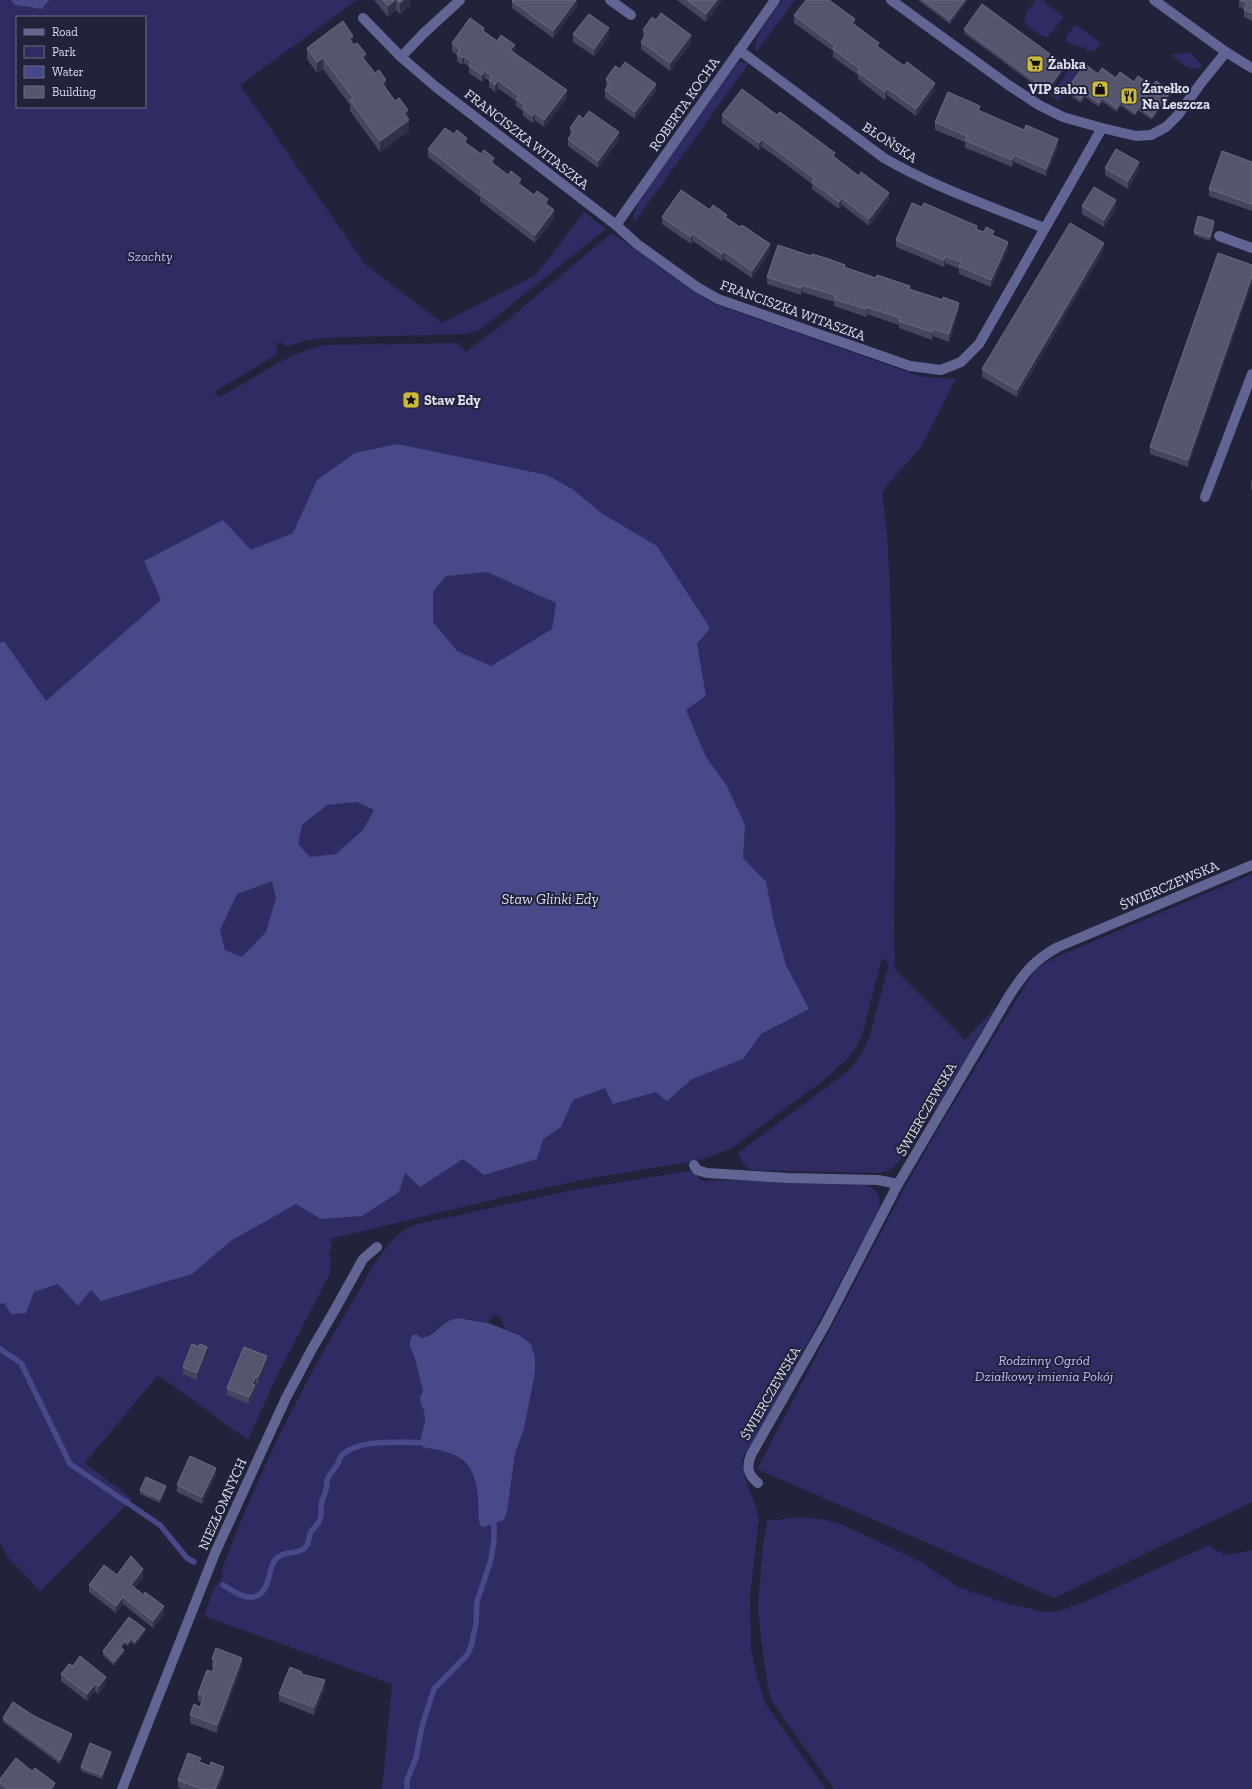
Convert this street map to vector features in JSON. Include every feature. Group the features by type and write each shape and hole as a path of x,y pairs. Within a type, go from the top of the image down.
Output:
{"street":[{"path":"401,57 424,33 460,0"},
{"path":"610,0 631,15"},
{"name":"ROBERTA KOCHA","path":"616,225 775,0"},
{"path":"891,0 1007,84 1039,105 1063,117 1136,136 1151,135 1166,127 1178,115 1200,83 1226,52"},
{"path":"1154,0 1226,52 1252,68"},
{"name":"FRANCISZKA WITASZKA","path":"363,18 401,57 436,87 616,225 637,244 697,287 718,299 910,366 941,370 961,362 979,344 1102,128"},
{"name":"BŁOŃSKA","path":"739,50 891,162 944,188 1044,228"},
{"path":"1219,236 1252,248"},
{"path":"1205,497 1252,374"},
{"name":"ŚWIERCZEWSKA","path":"758,1483 752,1478 748,1471 748,1462 751,1454 826,1323 898,1184 1009,996 1031,965 1058,947 1252,865"},
{"path":"694,1165 697,1170 707,1173 788,1178 878,1180 898,1184"},
{"name":"NIEZŁOMNYCH","path":"122,1789 218,1547 286,1398 302,1366 334,1313 363,1259 377,1247"}],"green space":[{"name":"Szachty","path":"0,0 11,0 15,5 42,9 49,0 357,0 240,85 365,264 442,323 536,275 584,212 606,229 480,330 466,334 322,338 308,340 288,346 285,346 281,342 276,345 278,351 276,355 214,392 219,397 284,360 311,349 326,345 458,343 465,352 493,332 612,233 715,304 922,377 956,379 920,449 888,484 882,494 889,562 890,596 895,805 895,970 965,1040 996,1007 934,1112 925,1109 898,1154 903,1157 889,1171 879,1173 751,1170 742,1162 738,1153 847,1072 861,1055 870,1035 889,964 882,958 863,1032 857,1046 849,1057 828,1077 732,1148 701,1160 587,1179 508,1196 330,1239 332,1246 329,1252 331,1261 330,1273 274,1382 248,1440 158,1375 85,1463 132,1499 40,1591 7,1556 0,1543"},
{"path":"783,0 795,0 757,51 757,40 764,25"},
{"path":"1036,0 1042,0 1064,17 1048,37 1042,36 1034,31 1026,23 1026,12"},
{"path":"1076,25 1101,43 1094,52 1066,42 1067,35"},
{"path":"1190,52 1202,65 1198,68 1190,68 1182,64 1171,55"},
{"path":"740,62 749,63 636,220 633,221 638,203 735,66"},
{"path":"1084,66 1058,100 1050,96 1070,68"},
{"name":"Rodzinny Ogród Działkowy imienia Pokój","path":"1252,874 1252,1502 1054,1598 757,1469 906,1185 943,1121 1037,968 1054,958"},
{"path":"694,1170 701,1181 762,1180 855,1183 872,1188 879,1196 880,1205 878,1212 761,1429 742,1460 744,1476 759,1518 750,1597 751,1650 758,1680 765,1703 826,1789 382,1789 392,1684 204,1616 214,1588 224,1575 221,1572 248,1503 296,1402 332,1336 370,1271 385,1249 403,1231 414,1225 572,1190","holes":["493,1315 500,1316 505,1329 519,1335 535,1357 535,1373 524,1429 515,1454 507,1512 504,1520 484,1527 478,1513 475,1479 465,1463 450,1453 420,1443 425,1420 424,1411 421,1404 423,1392 415,1359 410,1346 419,1335 421,1338 427,1336 442,1325 453,1320 464,1319 488,1323"]},
{"path":"800,1517 826,1520 841,1524 921,1562 958,1587 1009,1604 1044,1612 1058,1611 1087,1601 1209,1545 1224,1554 1234,1554 1252,1550 1252,1789 834,1789 771,1699 762,1647 758,1609 762,1554 767,1521"}],"water":[{"path":"11,0 49,0 42,9 15,5"},
{"name":"Staw Glinki Edy","path":"397,444 547,475 574,490 601,513 657,546 710,628 697,644 706,696 686,710 706,757 727,786 745,825 743,858 766,882 774,922 786,965 809,1009 761,1034 743,1059 692,1079 667,1101 656,1092 613,1104 605,1088 573,1100 561,1127 543,1139 537,1159 484,1175 463,1159 420,1187 405,1173 399,1192 362,1216 321,1219 296,1204 232,1240 192,1274 101,1301 91,1290 78,1306 58,1284 34,1292 26,1313 11,1314 4,1303 0,1304 0,643 4,641 46,701 161,600 144,561 223,520 251,550 293,533 317,480 355,453","holes":["487,572 556,603 552,629 491,666 457,651 433,622 433,592 446,576","357,802 374,810 363,830 336,854 310,857 298,844 302,825 327,805","272,881 276,898 266,932 242,957 225,950 220,930 237,894"]},
{"path":"458,1318 488,1323 519,1335 531,1344 535,1357 535,1373 524,1429 515,1454 507,1512 504,1520 484,1527 480,1525 479,1521 478,1495 475,1480 466,1463 452,1454 423,1447 420,1443 425,1420 420,1397 423,1392 415,1359 410,1346 410,1340 413,1335 417,1334 421,1338 427,1336 447,1322"}],"building":[{"path":"383,0 395,0 388,6"},
{"path":"576,0 553,31 512,1"},
{"path":"687,0 717,0 706,14"},
{"path":"806,0 829,0 855,19 852,23 879,43 877,46 904,66 907,62 935,83 916,109 887,88 885,92 858,72 860,69 833,49 835,46 794,15"},
{"path":"923,0 965,0 950,20"},
{"path":"1240,0 1252,0 1252,13 1244,10 1247,3"},
{"path":"982,4 1065,65 1047,90 964,29"},
{"path":"661,13 691,35 670,63 641,42 647,33 643,30 652,17 656,20"},
{"path":"589,14 609,28 594,49 573,34"},
{"path":"470,18 484,28 483,31 497,41 501,35 515,45 510,50 567,90 544,120 535,113 533,116 527,112 523,108 525,105 516,99 519,96 498,80 495,85 489,80 492,76 485,71 482,75 469,66 472,62 464,56 462,58 457,54 460,50 452,43"},
{"path":"343,21 353,36 349,39 354,45 357,43 366,54 362,57 375,73 379,70 386,80 382,83 395,101 399,98 408,110 404,113 409,120 380,141 350,100 353,98 323,58 317,62 307,48"},
{"path":"625,62 656,84 635,112 605,90 610,83 606,79 615,66 620,69"},
{"path":"1085,64 1098,74 1102,68 1116,78 1120,72 1134,82 1138,76 1152,86 1156,81 1171,91 1152,117 1139,107 1135,113 1121,102 1117,108 1103,98 1099,103 1085,93 1081,99 1067,89"},
{"path":"742,89 777,115 780,112 835,153 833,156 859,176 861,172 889,193 869,219 842,198 839,202 812,182 815,179 762,139 759,143 722,115"},
{"path":"948,92 980,106 978,110 1024,130 1026,125 1058,139 1046,169 1014,155 1012,160 981,147 965,140 967,136 935,122"},
{"path":"589,111 619,132 598,161 568,139 574,131 570,128 579,115 583,119"},
{"path":"445,128 454,134 457,130 467,138 464,142 481,154 484,150 494,158 491,162 508,175 511,171 521,179 518,183 534,195 537,191 548,199 545,203 554,210 535,235 480,194 482,191 428,149"},
{"path":"1116,149 1139,162 1128,181 1105,168"},
{"path":"1222,151 1252,162 1252,204 1209,189"},
{"path":"1094,187 1116,200 1104,220 1082,206"},
{"path":"681,190 710,210 713,205 727,215 725,217 740,227 742,225 770,244 752,271 724,251 722,254 693,234 691,237 662,217"},
{"path":"912,203 922,207 924,203 977,226 976,229 984,232 986,227 994,231 992,235 1008,242 991,280 959,266 961,262 945,256 944,260 896,240"},
{"path":"1198,216 1214,221 1210,237 1194,232"},
{"path":"1070,223 1104,243 1017,390 982,369"},
{"path":"778,245 811,256 812,254 829,259 845,265 844,267 876,278 877,275 910,286 909,289 943,300 943,297 959,303 949,334 933,329 932,332 899,321 900,318 867,307 866,309 834,299 835,295 802,285 801,288 767,277"},
{"path":"1218,253 1252,265 1252,276 1188,460 1150,447"},
{"path":"192,1344 199,1347 200,1344 207,1347 197,1373 183,1367"},
{"path":"244,1347 267,1356 258,1377 256,1376 252,1384 255,1385 249,1397 227,1388"},
{"path":"190,1456 216,1468 202,1497 177,1485"},
{"path":"146,1477 166,1486 160,1499 140,1490"},
{"path":"131,1556 143,1569 131,1585 144,1595 145,1592 164,1606 153,1621 123,1597 116,1606 89,1585 104,1565 117,1575"},
{"path":"129,1617 145,1629 135,1642 131,1638 128,1643 125,1641 120,1647 124,1650 114,1662 103,1651"},
{"path":"216,1648 242,1658 217,1725 190,1715 194,1704 200,1707 204,1695 198,1694 207,1670 212,1672 216,1661 212,1659"},
{"path":"80,1656 106,1677 98,1687 95,1684 87,1694 61,1674 69,1664 73,1666"},
{"path":"290,1667 302,1672 301,1674 325,1680 314,1707 279,1694"},
{"path":"13,1702 34,1716 72,1734 60,1760 3,1718"},
{"path":"90,1743 111,1752 102,1775 81,1767"},
{"path":"188,1753 201,1758 199,1762 210,1766 211,1762 224,1767 215,1789 202,1789 178,1780"},
{"path":"16,1758 32,1771 35,1768 55,1783 51,1789 8,1789 0,1783 0,1779"}],"waterway":[{"path":"0,1349 21,1363 70,1464 160,1525 187,1558 194,1562"},
{"path":"223,1585 246,1597 257,1596 266,1586 275,1560 283,1555 301,1550 308,1544 310,1533 320,1519 321,1505 326,1490 327,1479 342,1455 351,1449 384,1442 428,1442"},
{"path":"407,1789 407,1780 416,1758 422,1726 434,1689 468,1654 472,1643 476,1623 477,1602 491,1560 494,1539 494,1516"}],"place":[{"name":"Żabka","path":"1035,64"},
{"name":"VIP salon","path":"1100,89"},
{"name":"Żarełko Na Leszcza","path":"1129,96"},
{"name":"Staw Edy","path":"411,400"}]}
